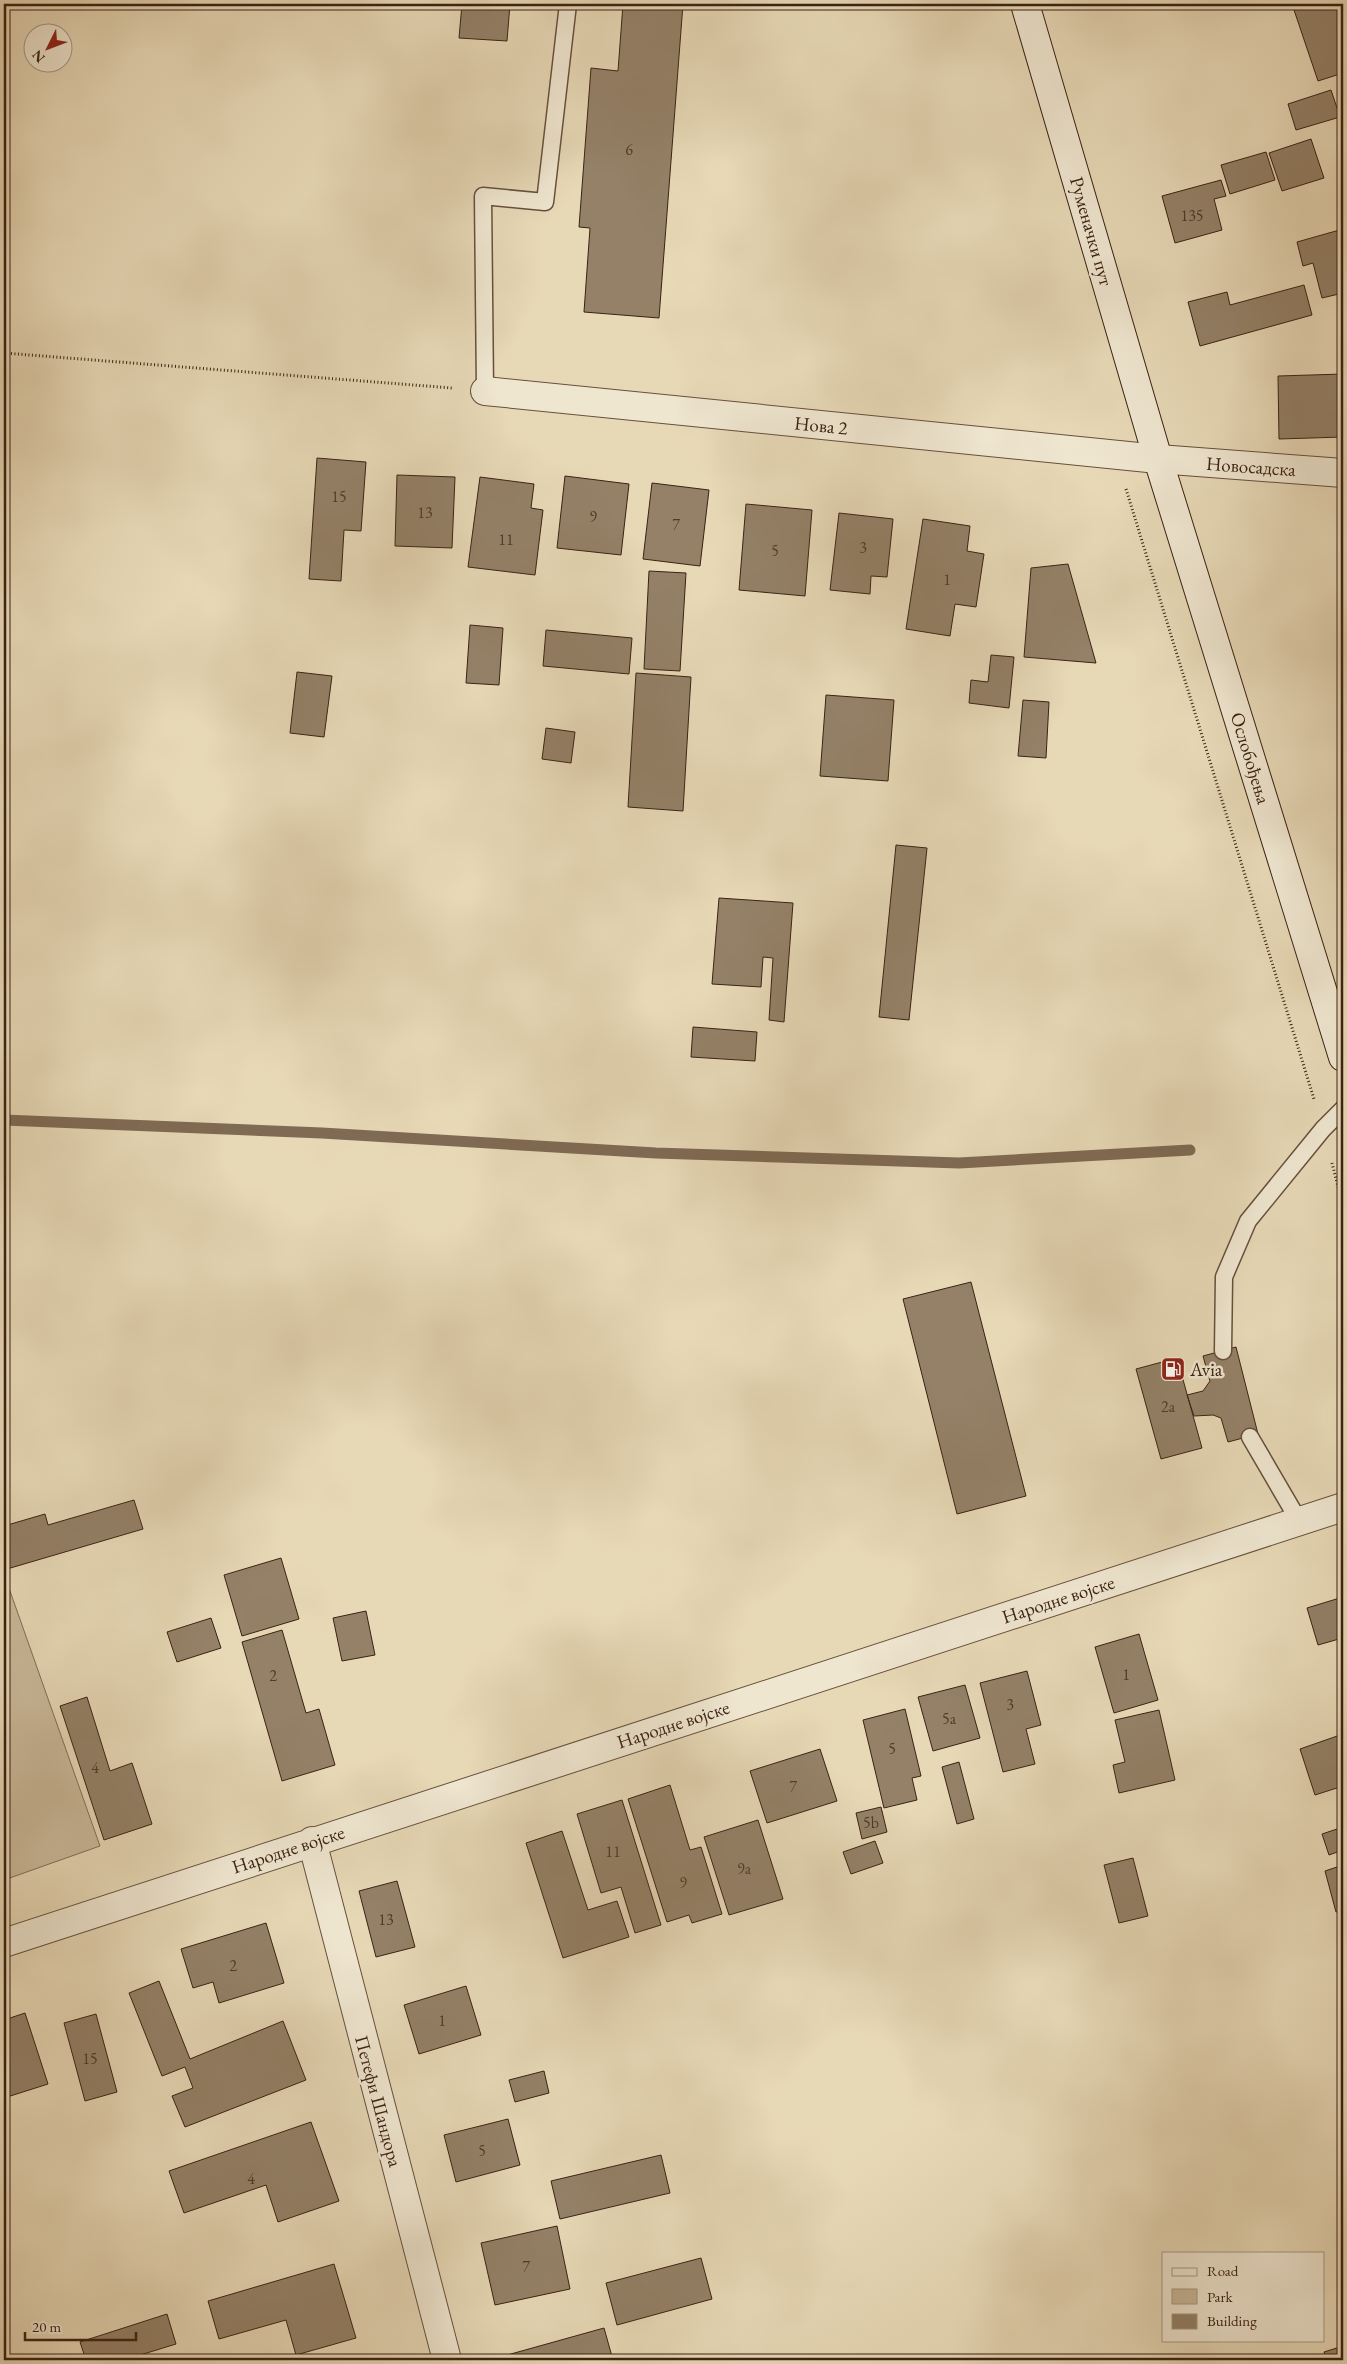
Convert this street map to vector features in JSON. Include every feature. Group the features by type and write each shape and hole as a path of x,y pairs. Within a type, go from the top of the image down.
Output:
{"street":[{"name":"Руменачки пут","path":"1025,4 1158,460"},
{"name":"Нова 2","path":"485,391 1158,460"},
{"name":"Новосадска","path":"1158,460 1343,473"},
{"name":"Ослобођења","path":"1158,460 1337,1018 1343,1057"},
{"name":"Народне војске","path":"4,1943 312,1841 1343,1507"},
{"name":"Петефи Шандора","path":"312,1841 447,2360"}],"lane":[{"path":"485,391 483,196 545,202 568,4"},
{"path":"1223,1351 1224,1277 1248,1221 1323,1129 1343,1109"},
{"path":"1250,1437 1299,1521"}],"path":[{"path":"4,353 485,391"},
{"path":"1115,455 1323,1129 1343,1206"}],"green space":[{"path":"4,1574 100,1846 4,1880"}],"building":[{"path":"462,4 510,4 507,41 459,38"},
{"path":"623,4 683,4 659,318 584,312 590,228 579,227 591,68 618,71"},
{"path":"1292,4 1343,4 1343,73 1318,81"},
{"path":"1331,90 1340,117 1296,130 1288,104"},
{"path":"1311,139 1324,178 1282,191 1269,153"},
{"path":"1266,152 1275,180 1230,194 1221,165"},
{"path":"1221,180 1226,196 1214,199 1222,230 1175,243 1162,196"},
{"path":"1343,229 1343,293 1322,298 1313,263 1303,266 1297,242"},
{"path":"1304,285 1312,315 1200,346 1188,302 1227,292 1230,305"},
{"path":"1343,374 1343,437 1279,439 1278,376"},
{"path":"317,458 366,462 361,531 344,530 341,581 309,579"},
{"path":"397,475 455,477 452,548 395,546"},
{"path":"565,476 629,484 621,555 557,548"},
{"path":"480,477 534,484 531,508 543,510 535,575 468,567"},
{"path":"652,483 709,490 700,566 643,559"},
{"path":"746,504 812,510 805,596 739,590"},
{"path":"839,513 893,519 887,577 871,576 870,594 830,590"},
{"path":"923,519 970,526 967,551 984,554 976,607 955,604 950,636 906,629"},
{"path":"1068,564 1096,663 1024,657 1031,568"},
{"path":"649,571 686,573 680,671 644,669"},
{"path":"470,625 503,628 499,685 466,683"},
{"path":"546,630 632,638 629,674 543,666"},
{"path":"991,655 1014,657 1009,708 969,703 971,680 988,682"},
{"path":"297,672 332,676 324,737 290,733"},
{"path":"636,673 691,677 683,811 628,807"},
{"path":"826,695 894,700 888,781 820,776"},
{"path":"1023,700 1049,702 1046,758 1018,756"},
{"path":"546,728 575,732 571,763 542,759"},
{"path":"896,845 927,848 909,1020 879,1017"},
{"path":"719,898 793,903 784,1022 769,1020 773,958 763,957 761,987 712,984"},
{"path":"693,1027 757,1032 755,1061 691,1057"},
{"path":"971,1282 1026,1496 957,1514 903,1299"},
{"path":"1236,1347 1258,1434 1228,1442 1221,1418 1213,1415 1194,1416 1187,1395 1203,1391 1210,1381 1203,1356"},
{"path":"1177,1358 1202,1448 1161,1459 1136,1369"},
{"path":"134,1500 143,1529 7,1569 4,1559 4,1526 45,1514 48,1525"},
{"path":"281,1558 299,1619 242,1636 224,1575"},
{"path":"1343,1597 1343,1652 1339,1639 1318,1645 1307,1608"},
{"path":"366,1611 375,1655 342,1661 333,1618"},
{"path":"211,1618 221,1648 177,1662 167,1632"},
{"path":"282,1630 306,1713 319,1709 335,1765 282,1781 242,1642"},
{"path":"1139,1634 1158,1700 1114,1713 1095,1647"},
{"path":"1027,1671 1041,1725 1026,1729 1035,1764 1003,1772 980,1683"},
{"path":"965,1685 980,1738 933,1751 918,1697"},
{"path":"87,1697 110,1771 132,1763 152,1824 104,1840 60,1706"},
{"path":"905,1709 921,1776 912,1778 917,1800 884,1808 863,1720"},
{"path":"1159,1710 1175,1780 1119,1793 1113,1765 1125,1762 1115,1720"},
{"path":"1343,1734 1343,1796 1340,1787 1315,1795 1300,1749"},
{"path":"820,1749 837,1801 767,1823 750,1771"},
{"path":"959,1762 974,1819 957,1824 942,1767"},
{"path":"670,1785 690,1850 701,1847 722,1914 692,1923 689,1915 667,1922 628,1799"},
{"path":"622,1800 661,1925 635,1933 621,1887 601,1893 577,1814"},
{"path":"881,1807 887,1832 862,1839 856,1813"},
{"path":"758,1820 783,1899 729,1915 704,1837"},
{"path":"1343,1827 1343,1850 1329,1855 1322,1834"},
{"path":"562,1831 588,1910 617,1901 629,1937 563,1958 526,1843"},
{"path":"875,1841 883,1863 851,1874 843,1852"},
{"path":"1133,1858 1148,1916 1119,1923 1104,1865"},
{"path":"1343,1865 1343,1910 1336,1912 1325,1871"},
{"path":"397,1881 415,1947 376,1957 359,1891"},
{"path":"266,1923 284,1983 219,2003 213,1982 193,1988 181,1949"},
{"path":"159,1981 190,2059 283,2021 306,2080 185,2127 172,2096 193,2088 185,2067 162,2076 129,1993"},
{"path":"466,1986 481,2035 419,2054 404,2005"},
{"path":"25,2013 48,2084 4,2098 4,2020"},
{"path":"96,2014 117,2092 85,2101 64,2023"},
{"path":"544,2071 549,2093 515,2102 509,2080"},
{"path":"508,2119 520,2165 456,2182 444,2135"},
{"path":"311,2122 339,2201 278,2222 266,2185 184,2213 169,2171"},
{"path":"661,2155 670,2193 560,2219 551,2181"},
{"path":"557,2226 570,2289 495,2305 481,2243"},
{"path":"701,2258 712,2299 617,2325 606,2283"},
{"path":"334,2264 356,2338 296,2355 286,2320 219,2339 208,2301"},
{"path":"167,2314 176,2344 124,2360 86,2360 80,2342"},
{"path":"604,2328 613,2360 493,2359"},
{"path":"1343,2346 1343,2360 1327,2360 1324,2352"}],"waterway":[{"path":"4,1120 322,1133 656,1153 959,1163 1190,1150"}],"place":[{"name":"Avia","path":"1173,1369"}]}
